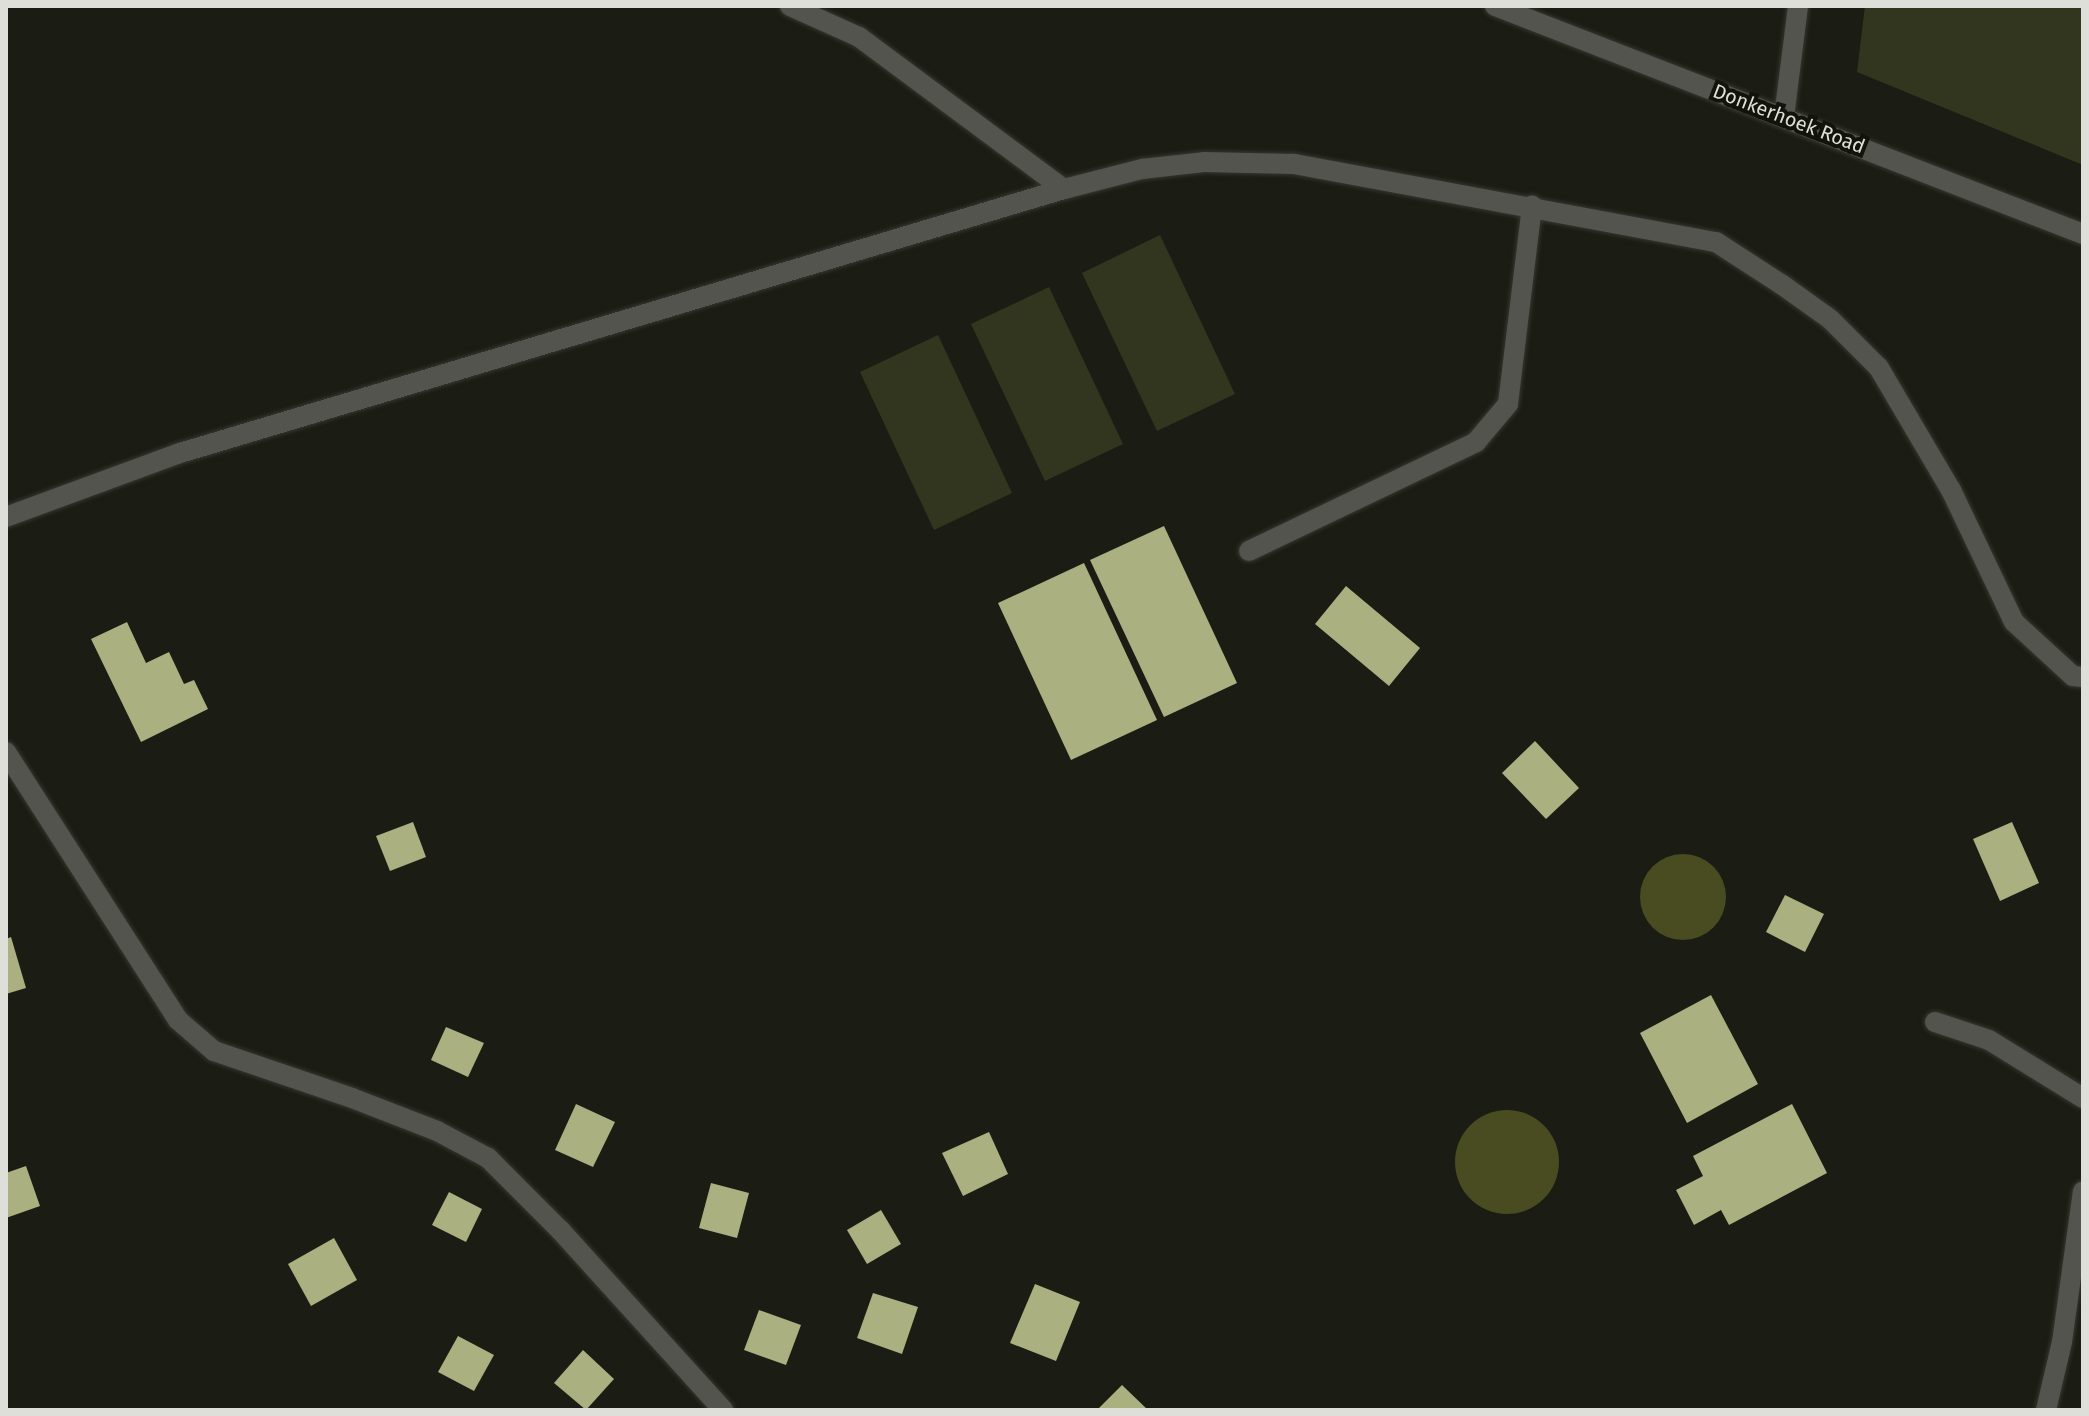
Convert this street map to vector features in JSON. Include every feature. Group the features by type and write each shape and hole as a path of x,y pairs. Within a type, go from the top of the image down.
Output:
{"street":[{"path":"790,6 859,37 1064,189"},
{"name":"Donkerhoek Road","path":"1495,6 2083,234"},
{"path":"1784,117 1798,6"},
{"path":"6,517 180,453 1064,189 1173,165 1294,164 1532,205 1716,242 1830,319 1879,368 1918,427 2014,622 2073,676 2083,677"},
{"path":"1249,551 1476,442 1508,404 1532,205"},
{"path":"6,752 178,1020 214,1051 395,1114 488,1158 560,1230 723,1410"},
{"path":"1935,1022 1989,1040 2083,1098"},
{"path":"2046,1410 2062,1342 2083,1191"}],"shaded area":[{"path":"1865,6 2083,6 2083,165 1857,72"},
{"path":"1160,235 1235,394 1157,431 1082,273"},
{"path":"1049,287 1123,444 1045,481 971,324"},
{"path":"938,335 1012,493 934,530 860,372"},
{"path":"1675,854 1691,854 1714,866 1723,880 1726,897 1723,914 1714,928 1691,940 1675,940 1659,933 1647,921 1640,905 1640,889 1647,873 1659,861"},
{"path":"1507,1110 1527,1114 1544,1125 1555,1142 1559,1162 1555,1182 1544,1199 1527,1210 1507,1214 1487,1210 1470,1199 1459,1182 1455,1162 1459,1142 1470,1125 1487,1114"}],"building":[{"path":"1164,526 1237,683 1164,717 1090,560"},
{"path":"1084,563 1157,720 1071,760 998,603"},
{"path":"1346,586 1420,648 1389,686 1315,624"},
{"path":"127,622 146,663 169,652 184,684 194,680 208,709 141,742 91,639"},
{"path":"1535,741 1579,788 1546,819 1502,773"},
{"path":"413,822 426,857 390,871 376,836"},
{"path":"2012,822 2039,883 2000,901 1973,839"},
{"path":"1785,895 1824,914 1805,952 1766,932"},
{"path":"11,937 26,988 6,994 6,939"},
{"path":"1711,995 1758,1084 1687,1123 1640,1033"},
{"path":"446,1027 484,1043 468,1077 431,1060"},
{"path":"576,1104 615,1122 593,1167 555,1150"},
{"path":"1792,1104 1827,1173 1729,1225 1721,1210 1694,1225 1676,1190 1703,1176 1693,1156"},
{"path":"989,1132 1008,1174 963,1196 942,1153"},
{"path":"26,1166 40,1206 6,1218 6,1173"},
{"path":"711,1183 749,1193 737,1238 699,1228"},
{"path":"449,1192 482,1209 466,1242 432,1225"},
{"path":"881,1210 901,1244 867,1264 847,1230"},
{"path":"334,1238 357,1280 311,1306 288,1264"},
{"path":"1035,1284 1080,1302 1056,1361 1010,1343"},
{"path":"873,1293 918,1307 902,1354 857,1338"},
{"path":"759,1310 801,1325 786,1365 744,1350"},
{"path":"458,1336 494,1355 474,1391 438,1372"},
{"path":"583,1350 614,1379 586,1410 554,1383"},
{"path":"1122,1385 1148,1410 1097,1410"}]}
